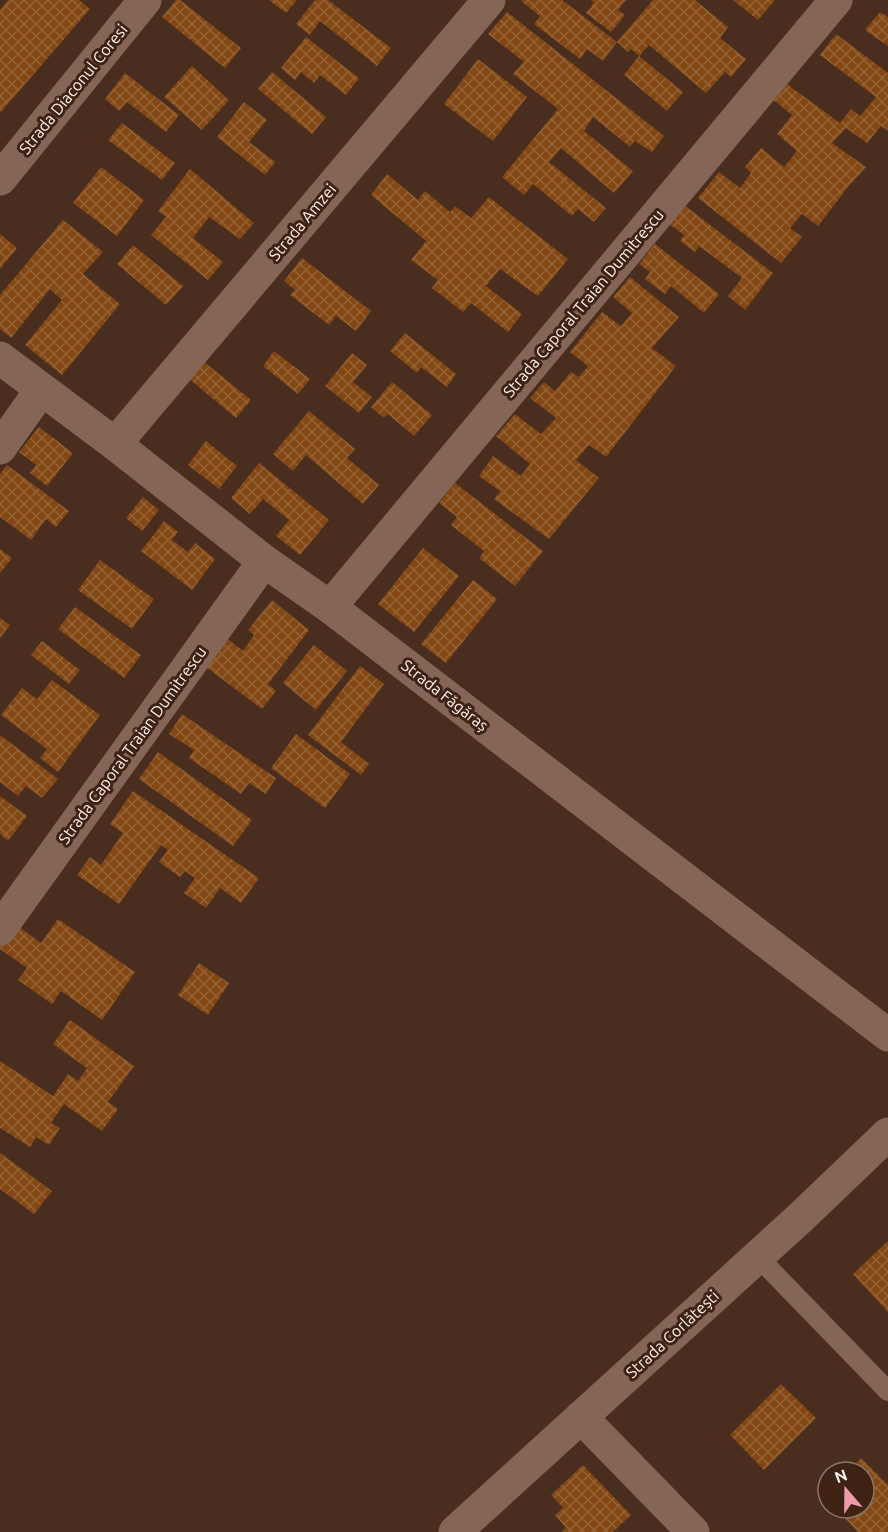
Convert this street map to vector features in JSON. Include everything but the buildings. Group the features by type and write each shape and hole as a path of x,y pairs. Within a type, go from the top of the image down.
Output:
{"street":[{"name":"Strada Diaconul Coresi","path":"0,179 146,0"},
{"name":"Strada Amzei","path":"115,444 489,0"},
{"name":"Strada Caporal Traian Dumitrescu","path":"330,607 836,0"},
{"name":"Strada Făgăraș","path":"0,358 115,444 264,561 330,607 888,1035"},
{"path":"0,448 41,390"},
{"name":"Strada Caporal Traian Dumitrescu","path":"0,929 264,561"},
{"name":"Strada Corlătești","path":"455,1532 799,1219 888,1134"},
{"path":"581,1417 693,1532"}],"lane":[{"path":"757,1256 888,1391"}]}
